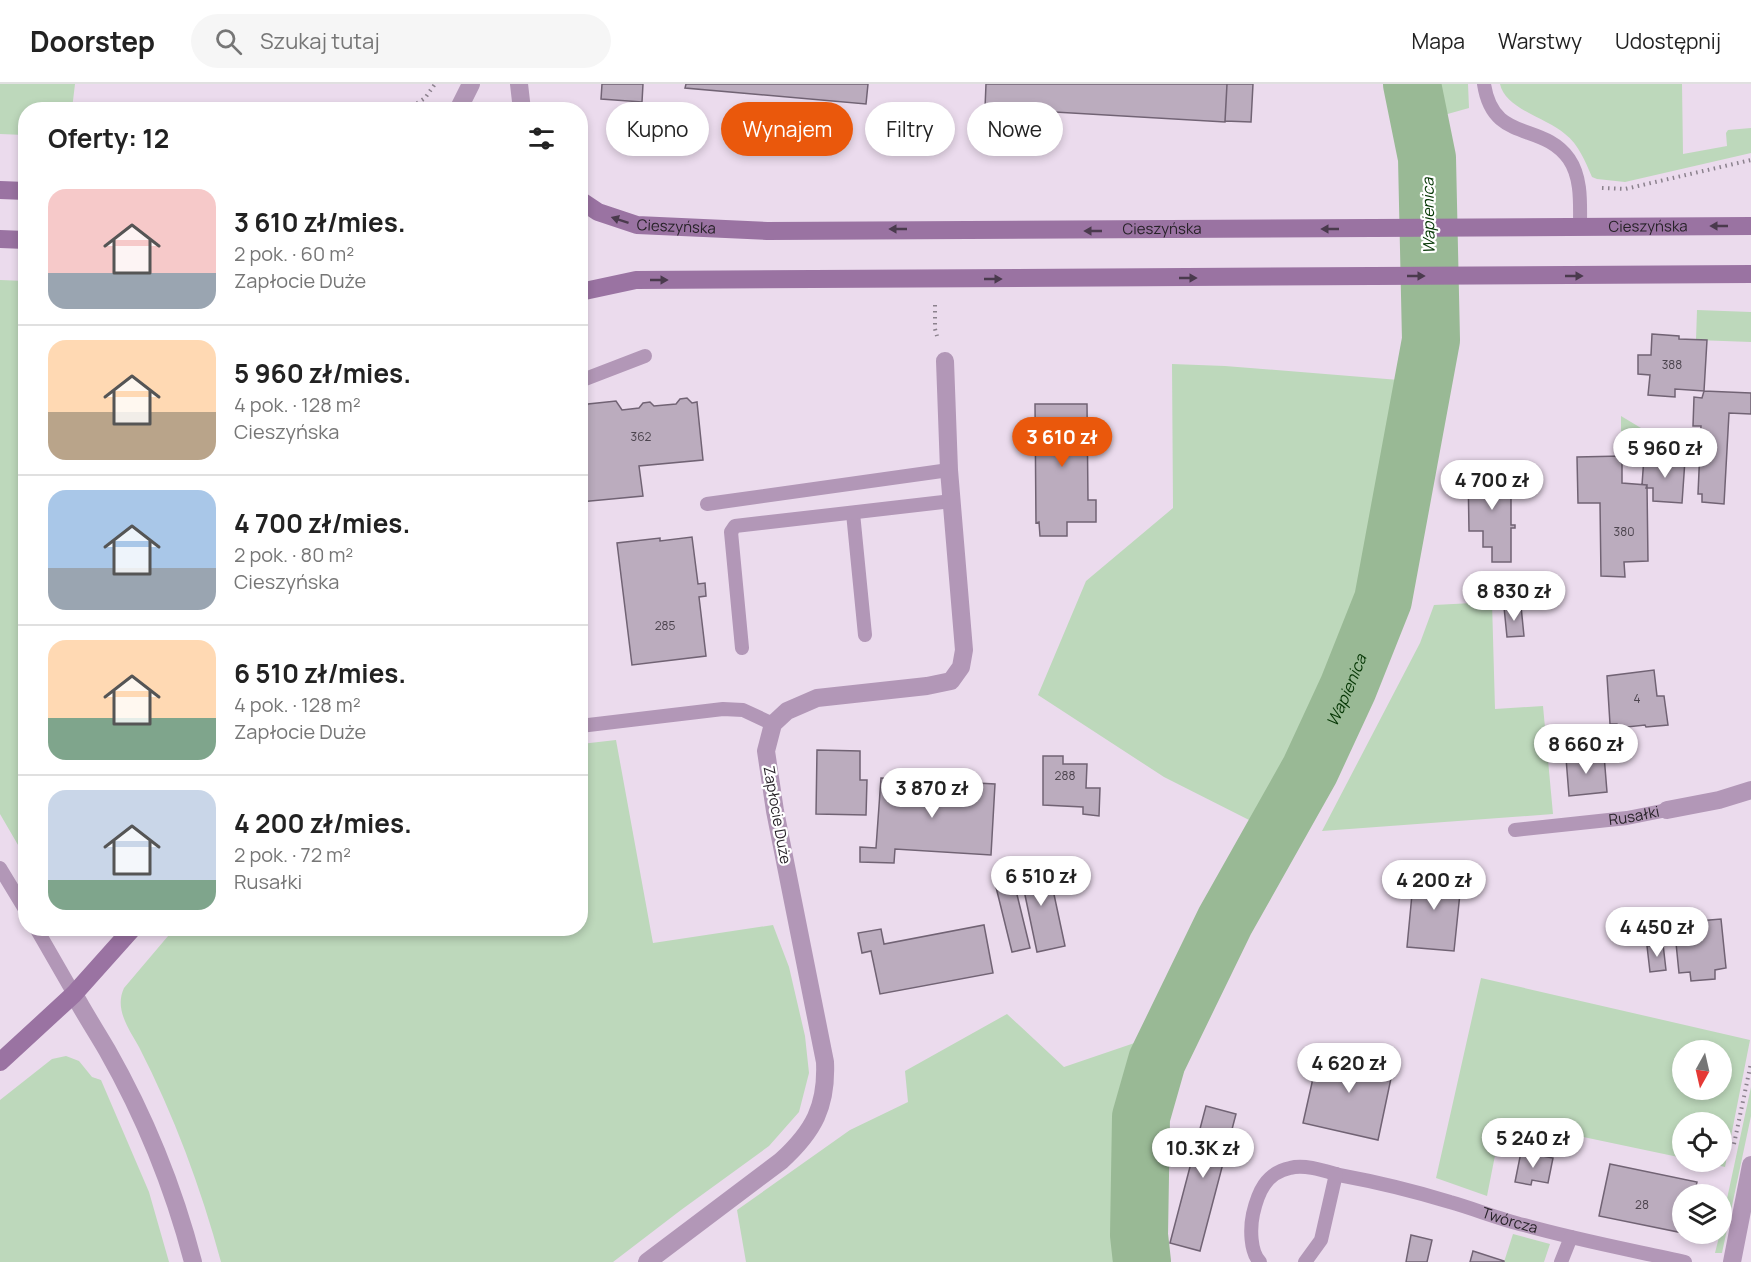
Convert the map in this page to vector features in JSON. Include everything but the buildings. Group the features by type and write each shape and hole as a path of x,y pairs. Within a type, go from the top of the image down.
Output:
{"main road":[{"path":"0,190 18,191"},
{"name":"Cieszyńska","path":"588,205 598,212 637,225 767,231 1751,226"},
{"path":"0,239 18,240"},
{"path":"588,290 636,280 1751,274"},
{"path":"0,1062 74,994 126,936"}],"street":[{"path":"462,102 471,84"},
{"path":"519,84 521,102"},
{"path":"773,724 788,711 817,698 927,686 951,681 961,667 964,650 949,471 945,361"},
{"name":"Zapłocie Duże","path":"647,1262 798,1146 812,1126 824,1098 825,1062 775,811 766,752 773,724"},
{"name":"Rusałki","path":"1667,810 1719,800 1751,790"},
{"path":"74,994 107,1050 146,1130 184,1228 193,1262"},
{"path":"1732,1262 1751,1165"}],"lane":[{"path":"1484,84 1486,96 1495,115 1507,125 1555,146 1569,159 1578,181 1581,226"},
{"path":"588,378 645,356"},
{"path":"707,504 949,471"},
{"path":"742,648 730,532 735,526 952,501"},
{"path":"853,513 865,635"},
{"path":"588,725 723,709 743,710 773,724"},
{"name":"Rusałki","path":"1515,830 1627,818 1667,810"},
{"path":"0,868 18,898"},
{"path":"41,936 74,994"},
{"name":"Twórcza","path":"1260,1262 1253,1247 1252,1230 1253,1215 1260,1192 1265,1181 1278,1171 1293,1167 1398,1187 1522,1225 1685,1262"},
{"path":"1305,1262 1321,1240 1336,1174"},
{"path":"1561,1262 1571,1237"}],"path":[{"path":"418,102 435,84"},
{"path":"1578,181 1600,188 1625,189 1751,160"},
{"path":"935,305 935,329"},
{"path":"1732,1155 1751,1063"}],"green space":[{"path":"0,84 75,84 73,102 18,102 18,135 0,134"},
{"path":"1433,84 1468,84 1469,108 1444,115"},
{"path":"1500,84 1682,84 1683,154 1727,146 1726,133 1728,130 1751,128 1751,153 1625,182 1597,179 1592,177 1570,138 1557,128 1518,107 1503,93"},
{"path":"0,280 18,281 18,845 0,814"},
{"path":"1697,310 1751,312 1751,342 1696,340"},
{"path":"1172,364 1399,380 1399,406 1364,604 1341,663 1298,753 1257,824 1164,777 1038,695 1086,581 1173,508"},
{"path":"1621,416 1641,428 1648,437 1665,438 1675,446 1621,445"},
{"path":"1492,602 1495,709 1543,706 1553,814 1322,831 1420,643 1434,605"},
{"path":"616,740 653,943 773,925 789,967 805,1036 809,1073 799,1112 769,1146 613,1262 221,1262 205,1207 175,1125 152,1073 124,1019 121,996 124,988 168,936 588,936 588,743"},
{"path":"1481,978 1750,1040 1732,1131 1732,1112 1672,1112 1672,1156 1502,1120 1487,1196 1436,1178"},
{"path":"1007,1014 1064,1067 1155,1036 1129,1122 1125,1262 746,1262 737,1210 850,1130 908,1102 905,1071"},
{"path":"66,1056 79,1061 92,1077 101,1080 149,1192 169,1262 0,1262 0,1100 52,1059"},
{"path":"1751,1087 1751,1116 1732,1206 1732,1184 1730,1184"},
{"path":"1513,1234 1550,1244 1544,1262 1504,1262"},
{"path":"1717,1244 1724,1244 1722,1253 1715,1253"}],"waterway":[{"name":"Wapienica","path":"1142,1262 1139,1235 1141,1117 1157,1061 1225,921 1310,770 1348,688 1383,600 1431,340 1427,158 1412,84"}]}
